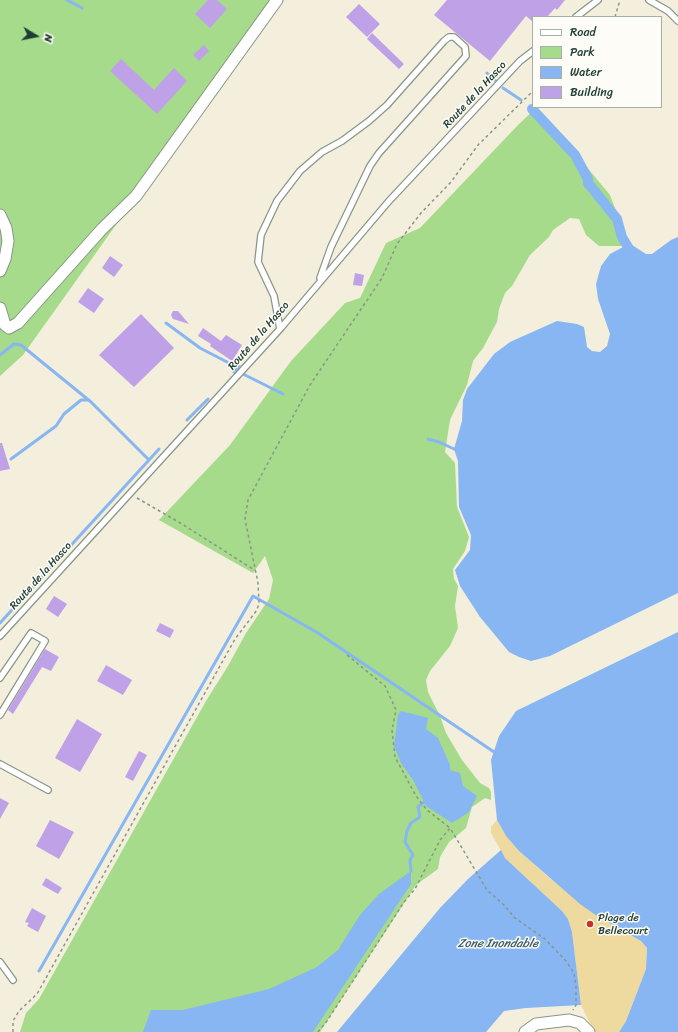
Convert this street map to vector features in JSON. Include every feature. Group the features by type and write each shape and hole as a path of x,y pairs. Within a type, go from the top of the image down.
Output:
{"street":[{"path":"0,308 5,325 9,328 18,323 102,229 136,196 277,0"},
{"path":"0,215 6,228 8,241 5,259 0,271"},
{"path":"525,1032 536,1024 569,1020 580,1024 589,1032"}],"lane":[{"path":"577,16 598,0"},
{"path":"649,0 668,11 678,21"},
{"path":"280,329 274,296 258,262 261,235 277,201 300,171 322,152 342,141 369,121 387,105 444,40 449,36 454,37 465,47 466,56 379,153 370,166 331,247 318,282"},
{"name":"Route de la Hasco","path":"0,636 280,329 318,282 389,201 520,61 532,52"},
{"path":"0,678 31,633 45,641 0,715"},
{"path":"0,764 48,790"},
{"path":"0,962 13,980"}],"path":[{"path":"615,16 620,0"},
{"path":"13,1032 13,1020 19,1011 37,994 235,639 257,610 259,603 256,571 249,544 245,519 248,500 310,385 382,278 397,244 422,213 451,182 478,145 532,92"},
{"path":"130,494 182,524 256,571"},
{"path":"347,655 385,686 396,710 392,730 395,756 413,790 427,810 450,828 487,890 503,904 515,918 545,939 566,961 574,973 576,1005 569,1020"},
{"path":"318,1032 327,1021 404,902 415,889 440,840 450,828"}],"green space":[{"path":"0,0 284,0 118,222 23,355 0,376"},
{"path":"536,108 538,108 610,195 627,240 621,246 599,246 586,235 579,219 570,218 553,230 549,237 530,255 512,286 505,293 499,309 497,322 483,348 473,361 467,385 450,420 445,452 455,463 457,507 469,537 465,551 453,569 454,579 458,586 455,606 458,628 450,646 430,671 426,680 428,692 440,716 446,733 462,760 480,783 489,788 491,792 491,800 485,798 472,807 466,828 449,842 440,857 438,869 416,885 320,1032 20,1032 26,1013 39,999 206,701 228,666 246,633 269,599 273,580 265,556 253,573 159,520 230,445 291,361 345,303 360,298 386,243 420,228"}],"sand":[{"name":"Plage de Bellecourt","path":"497,820 506,836 519,851 547,876 597,916 641,941 647,948 646,969 626,1021 619,1032 594,1032 581,1005 572,932 568,919 562,911 505,858 491,833 491,827"}],"water":[{"path":"678,237 678,593 550,656 531,661 519,657 509,652 480,617 460,586 455,570 470,550 471,535 459,507 458,461 454,449 462,421 463,400 467,389 494,354 510,342 557,321 577,324 584,327 587,347 592,351 600,352 607,346 610,334 598,299 596,284 601,266 610,254 625,246 632,245 646,254 652,254 671,240"},
{"path":"678,632 678,1032 619,1032 626,1021 646,969 647,948 641,941 597,916 580,904 519,851 506,836 497,820 491,760 499,736 516,711"},
{"path":"401,711 428,718 426,729 438,738 450,765 450,770 460,773 463,786 477,796 469,812 452,823 426,806 413,780 401,763 394,746 398,715"},
{"name":"Zone Inondable","path":"501,850 505,858 562,911 568,919 572,932 581,1005 526,1008 504,1011 486,1032 337,1032 440,908 468,879"},
{"path":"411,871 411,884 313,1032 143,1032 151,1010 183,1010 269,989 317,967 338,950 360,915 379,894"}],"building":[{"path":"208,0 217,0 227,9 210,28 195,14"},
{"path":"447,0 565,0 557,10 555,8 548,16 532,16 532,21 526,16 490,61 434,15"},
{"path":"359,4 380,24 367,37 346,17"},
{"path":"372,33 404,64 399,69 367,39"},
{"path":"204,45 209,51 199,61 193,55"},
{"path":"121,59 154,90 174,68 187,81 157,114 110,71"},
{"path":"110,256 123,265 114,277 102,268"},
{"path":"355,273 364,275 362,286 353,285"},
{"path":"88,288 104,299 94,313 78,302"},
{"path":"173,311 178,311 189,324 173,319 171,315"},
{"path":"141,314 174,348 134,387 99,355"},
{"path":"203,328 221,341 226,335 242,345 232,361 210,346 211,344 198,336"},
{"path":"0,443 2,443 10,469 0,471"},
{"path":"54,596 67,604 58,617 46,609"},
{"path":"160,623 174,630 170,638 156,631"},
{"path":"45,649 59,657 51,671 42,667 13,714 8,710"},
{"path":"106,665 132,680 123,695 97,681"},
{"path":"77,719 102,734 80,772 55,758"},
{"path":"139,751 147,755 133,781 125,777"},
{"path":"0,798 9,803 0,819"},
{"path":"50,820 74,832 59,859 36,846"},
{"path":"46,878 62,888 58,894 42,885"},
{"path":"32,908 46,916 38,932 27,926 29,923 25,922"}],"waterway":[{"path":"67,0 82,8"},
{"path":"487,73 496,81"},
{"path":"503,88 521,100"},
{"path":"532,109 575,155 588,179 588,183 617,219 622,237 634,257"},
{"path":"166,323 200,348 227,362 236,369"},
{"path":"0,355 14,344 21,345 91,402 148,459"},
{"path":"234,372 239,366"},
{"path":"243,374 283,394"},
{"path":"187,420 208,399"},
{"path":"11,459 56,426 64,414 81,400 87,400"},
{"path":"428,439 454,449"},
{"path":"0,623 159,449"},
{"path":"39,971 253,596 318,633 494,752"},
{"path":"411,871 410,860 413,855 405,842 407,831 411,823 420,817 418,807 424,802"}],"place":[{"name":"Plage de Bellecourt","path":"590,924"}]}
